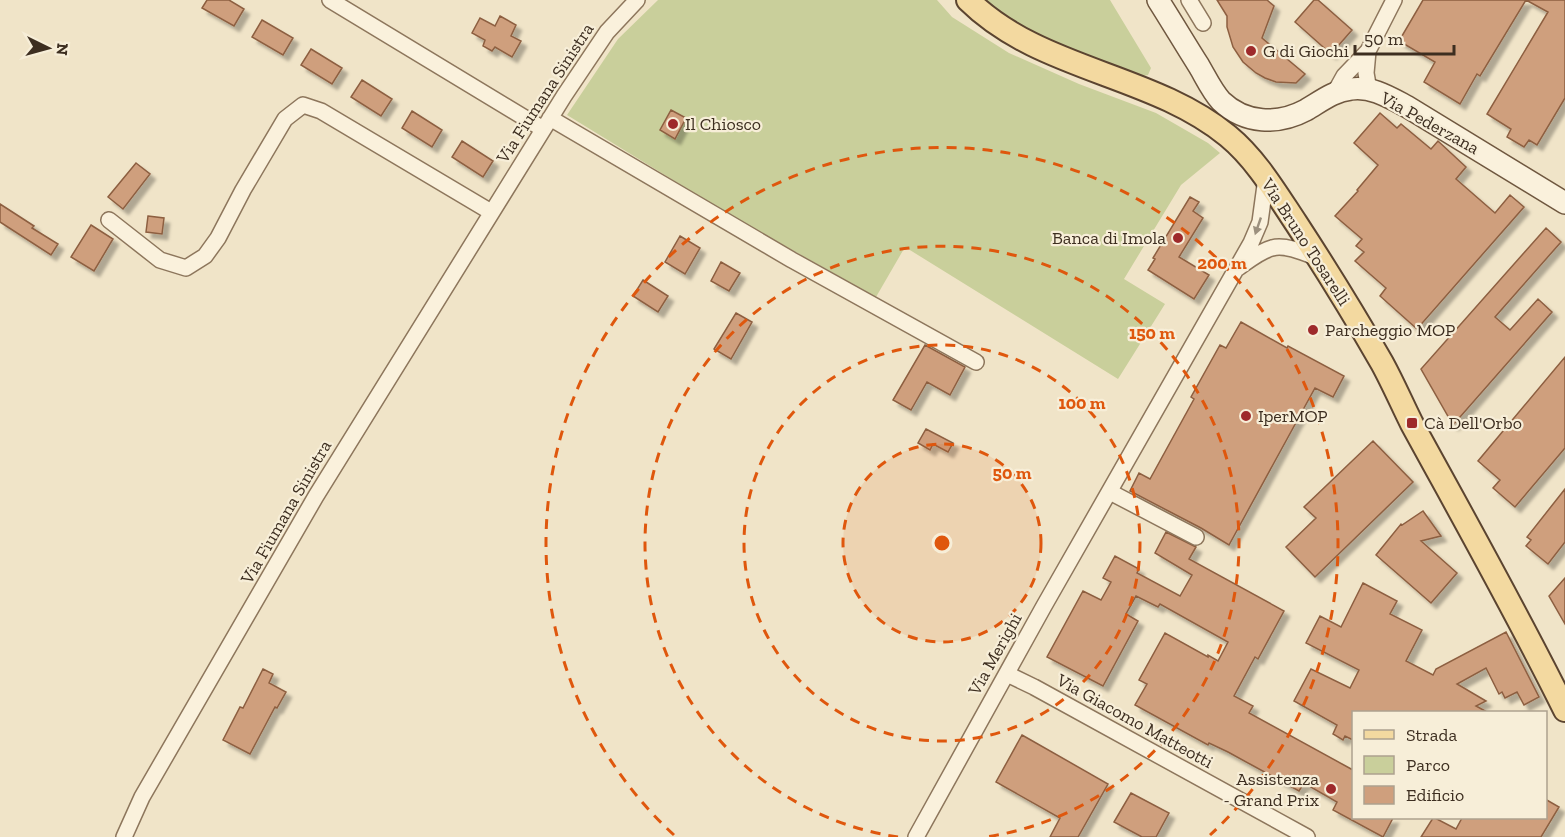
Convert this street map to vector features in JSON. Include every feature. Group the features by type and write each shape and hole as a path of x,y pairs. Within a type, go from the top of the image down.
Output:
{"main road":[{"name":"Via Bruno Tosarelli","path":"968,0 995,23 1030,44 1166,99 1215,126 1243,150 1266,178 1320,259 1382,364 1565,710"},
{"name":"Via Pederzana","path":"1165,3 1211,86 1221,100 1243,115 1263,121 1281,120 1334,94 1351,89 1369,90 1388,96 1407,106 1565,203"}],"street":[{"path":"330,0 546,124 975,362"},
{"name":"Via Fiumana Sinistra","path":"124,837 142,797 316,496 546,124 607,32 637,0"},
{"path":"1189,0 1203,23"},
{"path":"1334,94 1344,76 1368,51 1394,0"},
{"path":"1368,51 1366,73 1369,90"},
{"path":"109,220 160,260 186,268 205,256 218,238 285,119 303,105 321,111 491,212"},
{"name":"Via Merighi","path":"916,837 1251,243 1260,222 1266,178"},
{"name":"Via Merighi","path":"1236,270 1252,258 1273,248 1294,249 1320,259"},
{"path":"1110,492 1196,537"},
{"name":"Via Giacomo Matteotti","path":"1007,674 1307,837"}],"green space":[{"path":"658,0 937,0 952,17 1009,53 1079,84 1156,113 1208,143 1220,153 1181,185 1124,279 1165,304 1118,379 905,247 876,297 730,215 567,115 618,39"},
{"path":"986,0 1110,0 1151,68 1148,75 1143,76 1125,70 1052,41 1011,19"}],"building":[{"path":"207,0 229,0 244,9 234,26 202,8"},
{"path":"1217,0 1267,0 1274,6 1262,38 1305,74 1296,83 1276,82 1256,73 1243,62 1233,47 1227,27 1227,16"},
{"path":"1314,0 1318,0 1352,30 1331,54 1295,22"},
{"path":"1423,0 1526,0 1480,76 1477,74 1460,104 1424,82 1435,62 1399,41"},
{"path":"1526,0 1565,0 1565,98 1537,145 1529,140 1524,147 1507,137 1511,129 1487,114 1548,12"},
{"path":"500,16 516,25 511,36 521,41 512,57 495,47 492,51 483,46 485,40 472,33 480,18 495,26"},
{"path":"262,20 293,38 283,55 252,37"},
{"path":"311,49 342,68 332,84 301,65"},
{"path":"362,80 392,99 381,116 351,97"},
{"name":"Il Chiosco","path":"671,110 686,118 675,139 660,130"},
{"path":"412,111 442,130 432,147 402,128"},
{"path":"1380,113 1397,128 1401,124 1431,149 1438,141 1466,167 1456,179 1495,213 1510,195 1524,207 1417,329 1380,296 1386,288 1355,261 1364,252 1356,246 1362,239 1335,216 1378,165 1354,143"},
{"path":"462,141 493,161 483,177 452,157"},
{"path":"136,163 150,174 123,209 108,197"},
{"name":"Banca di Imola","path":"1190,197 1199,202 1193,211 1203,218 1179,257 1209,275 1194,299 1148,270"},
{"path":"0,204 58,244 51,255 0,222"},
{"path":"148,216 164,218 162,234 146,232"},
{"path":"91,225 113,239 94,271 71,257"},
{"path":"1546,228 1561,242 1495,317 1510,330 1538,299 1552,312 1453,425 1421,369"},
{"path":"680,236 700,248 685,274 665,262"},
{"path":"721,262 740,273 729,291 711,281"},
{"path":"643,280 668,296 658,312 633,296"},
{"path":"736,313 752,322 731,359 714,349"},
{"path":"1241,322 1344,376 1333,397 1315,388 1229,545 1130,491 1139,473 1150,479 1194,399 1191,397 1220,345 1226,348"},
{"path":"925,345 965,367 950,395 927,382 911,410 893,400"},
{"path":"1565,357 1565,448 1515,507 1493,488 1500,480 1478,461"},
{"path":"926,429 953,443 948,452 933,444 930,450 918,443"},
{"path":"1373,441 1413,482 1315,577 1286,547 1316,518 1304,507"},
{"path":"1565,489 1565,542 1548,564 1526,546 1531,540 1527,537"},
{"path":"1423,511 1441,536 1421,541 1457,573 1431,603 1376,555 1401,524"},
{"path":"1166,532 1196,547 1189,559 1284,611 1258,659 1255,657 1234,696 1253,706 1249,713 1352,769 1352,819 1392,819 1383,837 1333,810 1337,802 1304,783 1299,791 1135,705 1147,684 1139,680 1165,633 1218,661 1228,642 1160,604 1158,607 1136,596 1126,614 1138,621 1103,686 1047,657 1083,591 1101,600 1111,582 1103,578 1115,556 1139,569 1137,573 1180,596 1192,575 1155,553"},
{"path":"1565,578 1565,624 1549,596"},
{"path":"1363,583 1397,601 1390,614 1422,630 1406,661 1433,675 1436,669 1506,632 1539,697 1524,705 1517,692 1505,698 1502,692 1499,694 1486,668 1457,684 1486,701 1476,706 1485,711 1352,711 1352,740 1345,736 1343,740 1333,734 1337,725 1294,701 1311,669 1350,688 1359,670 1306,643 1320,616 1341,627"},
{"path":"263,669 273,674 269,683 286,692 277,708 275,707 250,754 223,740"},
{"path":"1022,735 1108,784 1078,837 1050,837 1060,818 996,782"},
{"path":"1131,793 1169,813 1156,837 1142,837 1114,822"},
{"path":"1547,800 1559,807 1541,837 1421,837 1432,819 1456,829 1461,819 1547,819"}],"place":[{"name":"G di Giochi","path":"1251,51"},
{"name":"Il Chiosco","path":"673,124"},
{"name":"Banca di Imola","path":"1178,238"},
{"name":"Parcheggio MOP","path":"1313,330"},
{"name":"IperMOP","path":"1246,416"},
{"name":"Cà Dell'Orbo","path":"1412,423"},
{"name":"Assistenza - Grand Prix","path":"1331,789"}]}
